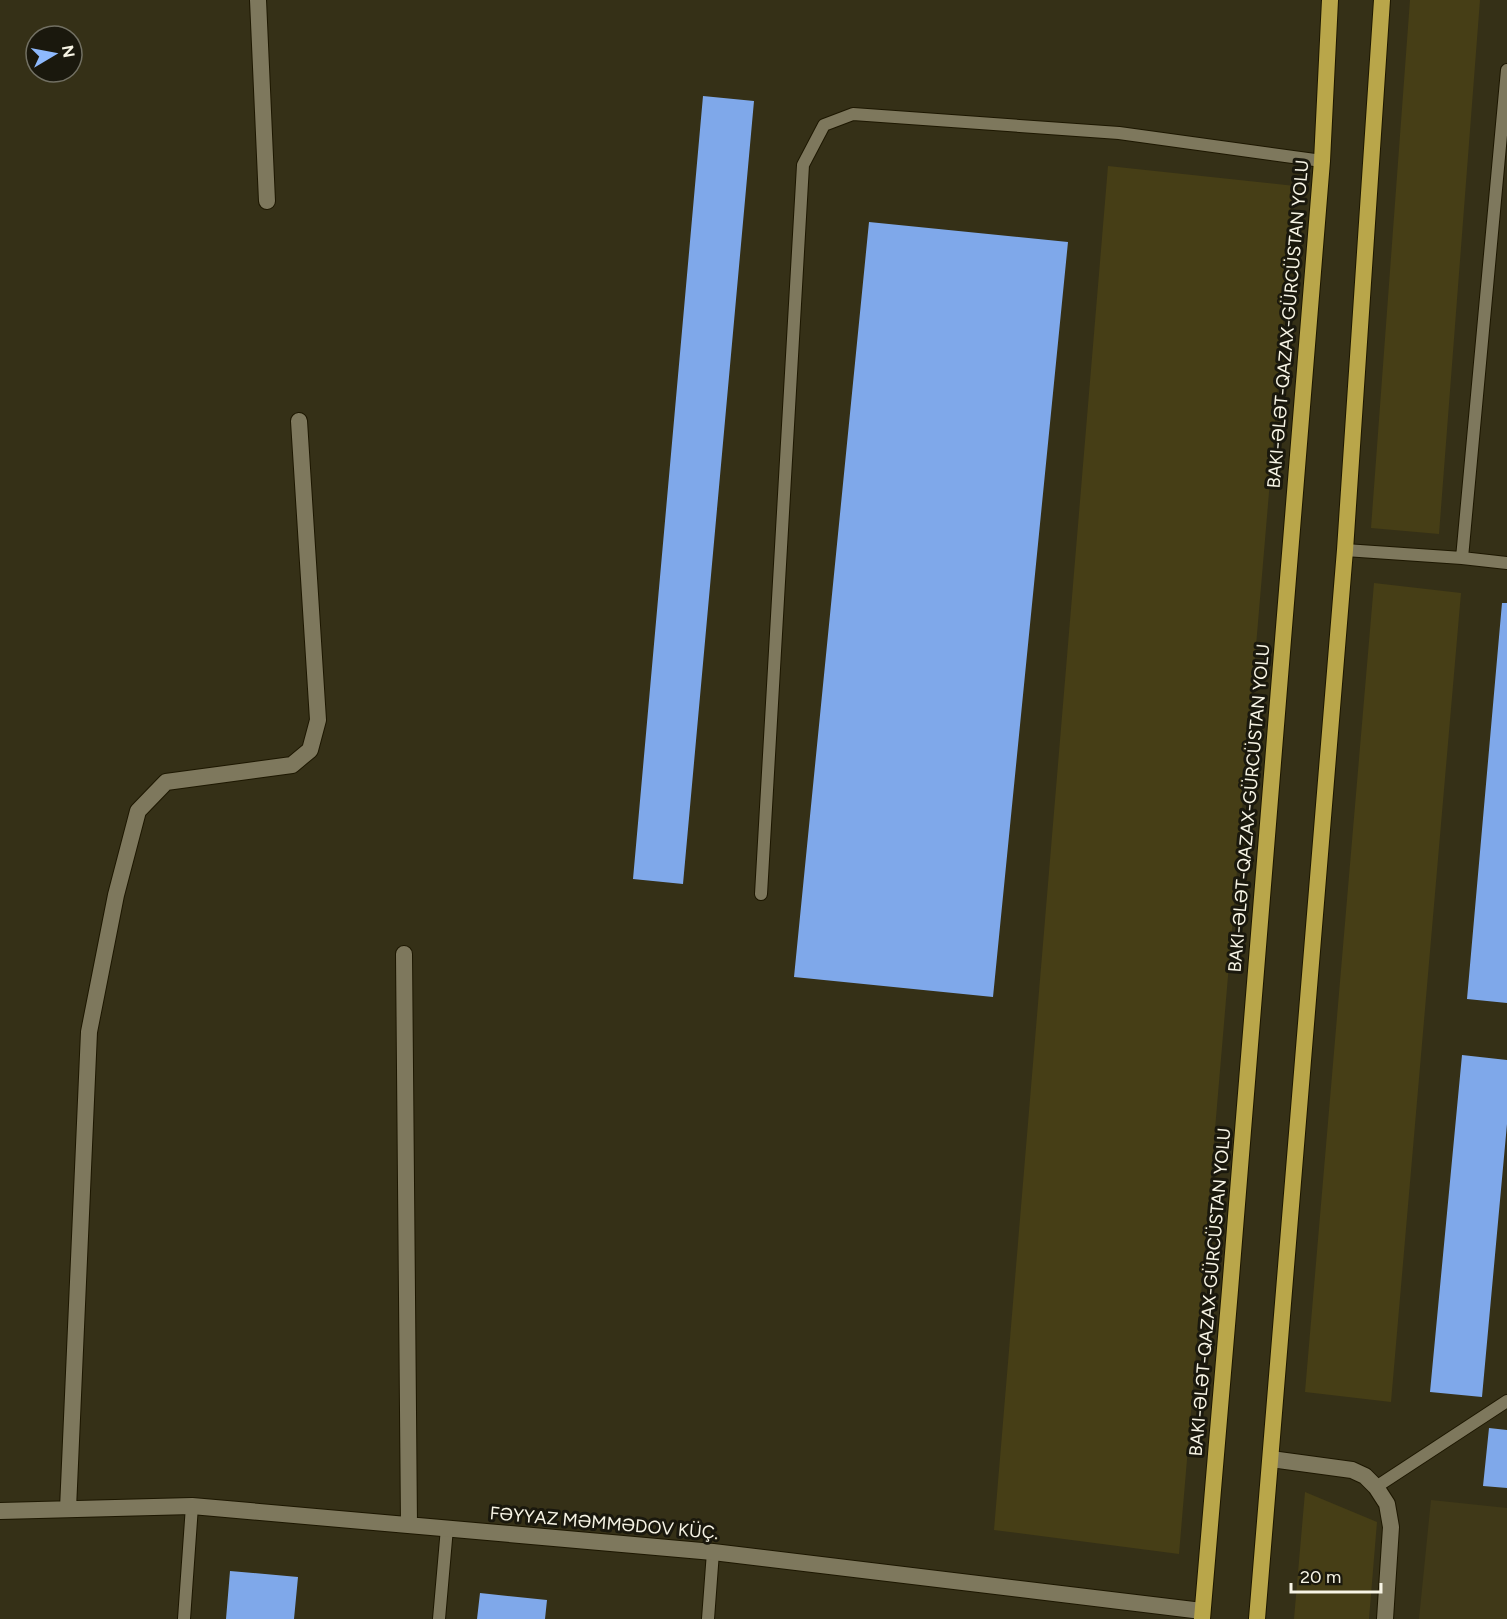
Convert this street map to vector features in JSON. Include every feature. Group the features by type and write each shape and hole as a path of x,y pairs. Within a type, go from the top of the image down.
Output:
{"highway":[{"path":"1202,1615 1322,160 1330,0"},
{"path":"1257,1619 1344,549 1382,0"}],"street":[{"path":"258,0 267,201"},
{"path":"68,1509 89,1032 116,895 138,811 166,782 292,765 310,750 318,720 299,421"},
{"path":"404,954 409,1525"},
{"path":"1271,1459 1352,1470 1365,1476 1377,1487 1387,1504 1391,1527 1385,1619"},
{"name":"FƏYYAZ MƏMMƏDOV KÜÇ.","path":"0,1511 192,1506 447,1528 713,1552 1202,1615"}],"lane":[{"path":"1462,558 1507,70"},
{"path":"761,894 803,165 824,125 853,114 1119,133 1322,160"},
{"path":"1344,549 1507,563"},
{"path":"1377,1487 1507,1401"},
{"path":"184,1619 192,1506"},
{"path":"439,1619 447,1528"},
{"path":"708,1619 713,1552"}],"shaded area":[{"path":"1410,0 1480,0 1439,534 1371,528"},
{"path":"1108,166 1295,186 1179,1554 994,1530"},
{"path":"1374,583 1461,593 1391,1402 1305,1392"},
{"path":"1305,1492 1377,1522 1369,1619 1294,1619"},
{"path":"1431,1500 1507,1508 1507,1619 1419,1619"}],"building":[{"path":"703,96 754,101 683,884 633,879"},
{"path":"869,222 1068,242 993,997 794,977"},
{"path":"1502,603 1507,603 1507,1003 1467,999"},
{"path":"1462,1055 1507,1060 1507,1124 1482,1397 1430,1392"},
{"path":"1489,1428 1507,1430 1507,1488 1483,1486"},
{"path":"230,1571 298,1577 294,1619 226,1619"},
{"path":"480,1593 547,1600 545,1619 477,1619"}]}
